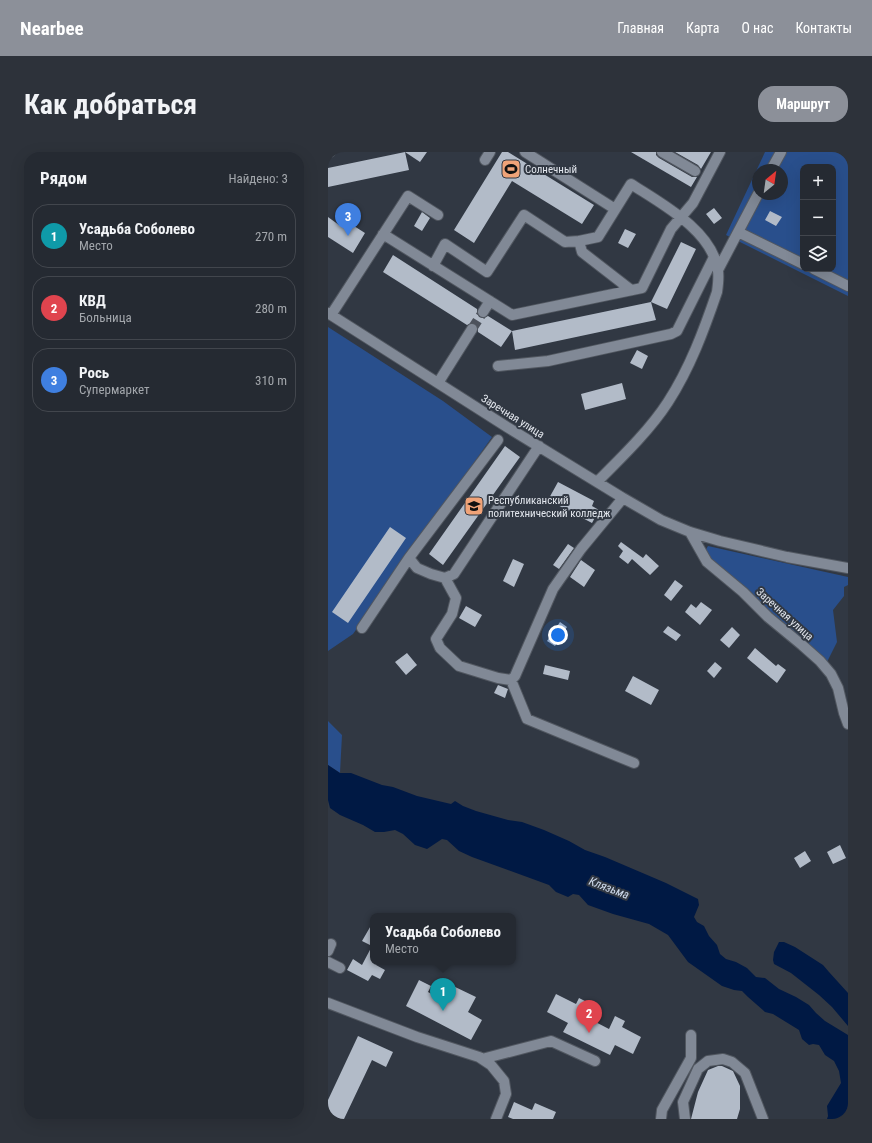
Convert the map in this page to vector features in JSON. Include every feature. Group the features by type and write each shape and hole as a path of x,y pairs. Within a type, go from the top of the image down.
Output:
{"street":[{"path":"525,152 615,209"},
{"path":"662,152 695,171"},
{"path":"382,234 512,315 642,288 671,229 693,203 720,152"},
{"path":"774,164 781,152"},
{"path":"434,266 445,244 487,272 524,215 565,242 598,237 631,184 681,218 703,237 714,257 718,270 717,292 694,352 682,379 668,403 626,453 597,482"},
{"path":"329,314 408,196 438,214"},
{"path":"718,270 755,200"},
{"path":"738,232 800,263"},
{"path":"579,241 582,252 631,290"},
{"path":"498,366 548,361 672,334 677,331 714,257"},
{"path":"820,272 848,286"},
{"path":"483,312 490,301"},
{"name":"Заречная улица","path":"329,314 597,482 661,520 690,532 720,541 848,568"},
{"path":"438,383 472,329"},
{"path":"362,628 409,558 498,440"},
{"path":"409,558 417,568 431,574 445,578 454,574 539,446"},
{"path":"511,680 515,676 553,588 581,549 623,498"},
{"name":"Заречная улица","path":"690,532 707,562 802,645 831,674 838,688 848,724"},
{"path":"445,578 456,598 452,614 436,639 440,648 459,666 498,678 511,680"},
{"path":"511,680 527,719 634,763"},
{"path":"328,962 340,968"},
{"path":"328,1003 396,1027 417,1038 482,1059 491,1065 504,1081 506,1094 496,1119"},
{"path":"661,1119 662,1110 691,1058 692,1035"},
{"path":"482,1059 552,1041 595,1060"},
{"path":"686,1119 683,1102 698,1068 708,1061 724,1059 732,1062 744,1073 763,1119"}],"shaded area":[{"path":"765,152 848,152 848,296 726,235 752,180 752,200 788,200 788,164 759,164"},
{"path":"328,327 443,401 492,437 353,634 328,651"},
{"path":"708,546 848,577 848,585 844,587 844,596 833,610 837,642 827,662 709,559 705,551"},
{"path":"328,721 342,735 340,773 328,765"}],"water":[{"name":"Клязьма","path":"328,765 340,773 351,773 417,796 451,804 455,801 476,811 508,820 522,822 544,830 585,850 666,883 698,899 699,905 694,917 697,922 704,926 709,936 717,945 720,954 726,959 747,968 756,977 765,978 779,989 809,1005 825,1021 848,1035 848,1119 827,1119 827,1106 841,1083 839,1071 834,1061 825,1055 819,1045 809,1045 802,1039 799,1030 773,1014 765,1012 742,991 722,986 688,962 668,935 649,924 588,905 579,895 573,894 568,897 556,892 549,885 472,857 459,851 447,840 442,839 427,849 415,845 403,834 395,830 375,832 340,815 330,808 328,800"},
{"path":"779,942 784,942 795,947 823,965 848,993 848,1026 832,1007 819,995 791,973 774,964 774,952"}],"building":[{"path":"405,152 427,152 420,162"},
{"path":"405,152 409,170 328,187 328,168"},
{"path":"502,152 508,152 594,205 582,224 512,181 474,243 454,230"},
{"path":"631,152 656,152 656,155 659,158 692,177 697,177 691,187"},
{"path":"675,152 711,152 701,169 698,165"},
{"path":"714,208 722,218 714,224 706,214"},
{"path":"770,211 782,217 776,226 765,220"},
{"path":"422,212 430,218 422,231 414,226"},
{"path":"328,217 339,225 343,219 365,233 353,253 328,237"},
{"path":"625,229 636,234 628,248 618,243"},
{"path":"681,242 696,249 667,309 651,302"},
{"path":"393,255 477,309 479,317 483,318 488,316 512,331 501,347 478,332 476,324 472,323 467,325 383,272"},
{"path":"651,302 656,320 515,350 512,331"},
{"path":"637,350 648,356 642,369 630,363"},
{"path":"622,383 626,399 585,410 581,394"},
{"name":"Республиканский политехнический колледж","path":"505,446 520,457 443,565 429,554"},
{"path":"558,482 594,501 592,506 599,510 592,523 548,500"},
{"path":"390,527 406,538 348,623 332,612"},
{"path":"621,542 643,558 646,554 659,566 650,575 632,559 628,564 619,557 623,551 618,546"},
{"path":"568,544 574,548 559,569 553,565"},
{"path":"513,559 524,564 514,587 503,581"},
{"path":"581,560 595,570 584,587 570,577"},
{"path":"675,580 683,586 671,601 664,595"},
{"path":"701,602 712,610 700,625 685,612 691,604 696,608"},
{"path":"466,606 482,615 475,627 459,618"},
{"path":"560,622 567,627 555,646 547,641"},
{"path":"668,626 681,635 676,641 663,632"},
{"path":"732,627 740,635 729,648 720,640"},
{"path":"755,648 776,666 778,664 786,670 777,683 747,658"},
{"path":"407,653 417,665 406,675 395,662"},
{"path":"715,662 722,668 714,678 707,671"},
{"path":"545,665 570,671 568,680 543,674"},
{"path":"633,676 659,690 651,705 625,691"},
{"path":"498,685 508,689 505,698 494,693"},
{"path":"840,845 846,858 833,864 827,852"},
{"path":"805,851 811,861 800,868 794,858"},
{"path":"370,927 370,945 362,941"},
{"path":"370,950 370,965 376,965 385,970 380,979 372,975 368,981 347,970 353,959 362,965"},
{"path":"419,980 431,986 428,992 443,1000 451,985 476,997 468,1012 482,1020 471,1040 406,1006"},
{"path":"556,994 576,1004 579,998 589,1003 582,1015 609,1029 615,1016 625,1021 622,1027 641,1037 633,1054 615,1045 610,1055 563,1032 568,1023 547,1012"},
{"path":"358,1036 393,1052 386,1067 372,1060 344,1119 328,1119 328,1100"},
{"path":"722,1066 733,1071 740,1086 740,1109 737,1119 691,1119 698,1092 708,1070"},
{"path":"514,1102 532,1110 535,1103 556,1112 553,1119 513,1119 508,1117"}],"tunnel":[{"path":"472,329 483,312"}],"place":[{"name":"Солнечный","path":"511,169"},
{"name":"Рось","path":"348,236"},
{"name":"Республиканский политехнический колледж","path":"474,506"},
{"name":"Усадьба Соболево","path":"443,1011"},
{"name":"КВД","path":"589,1033"}]}
